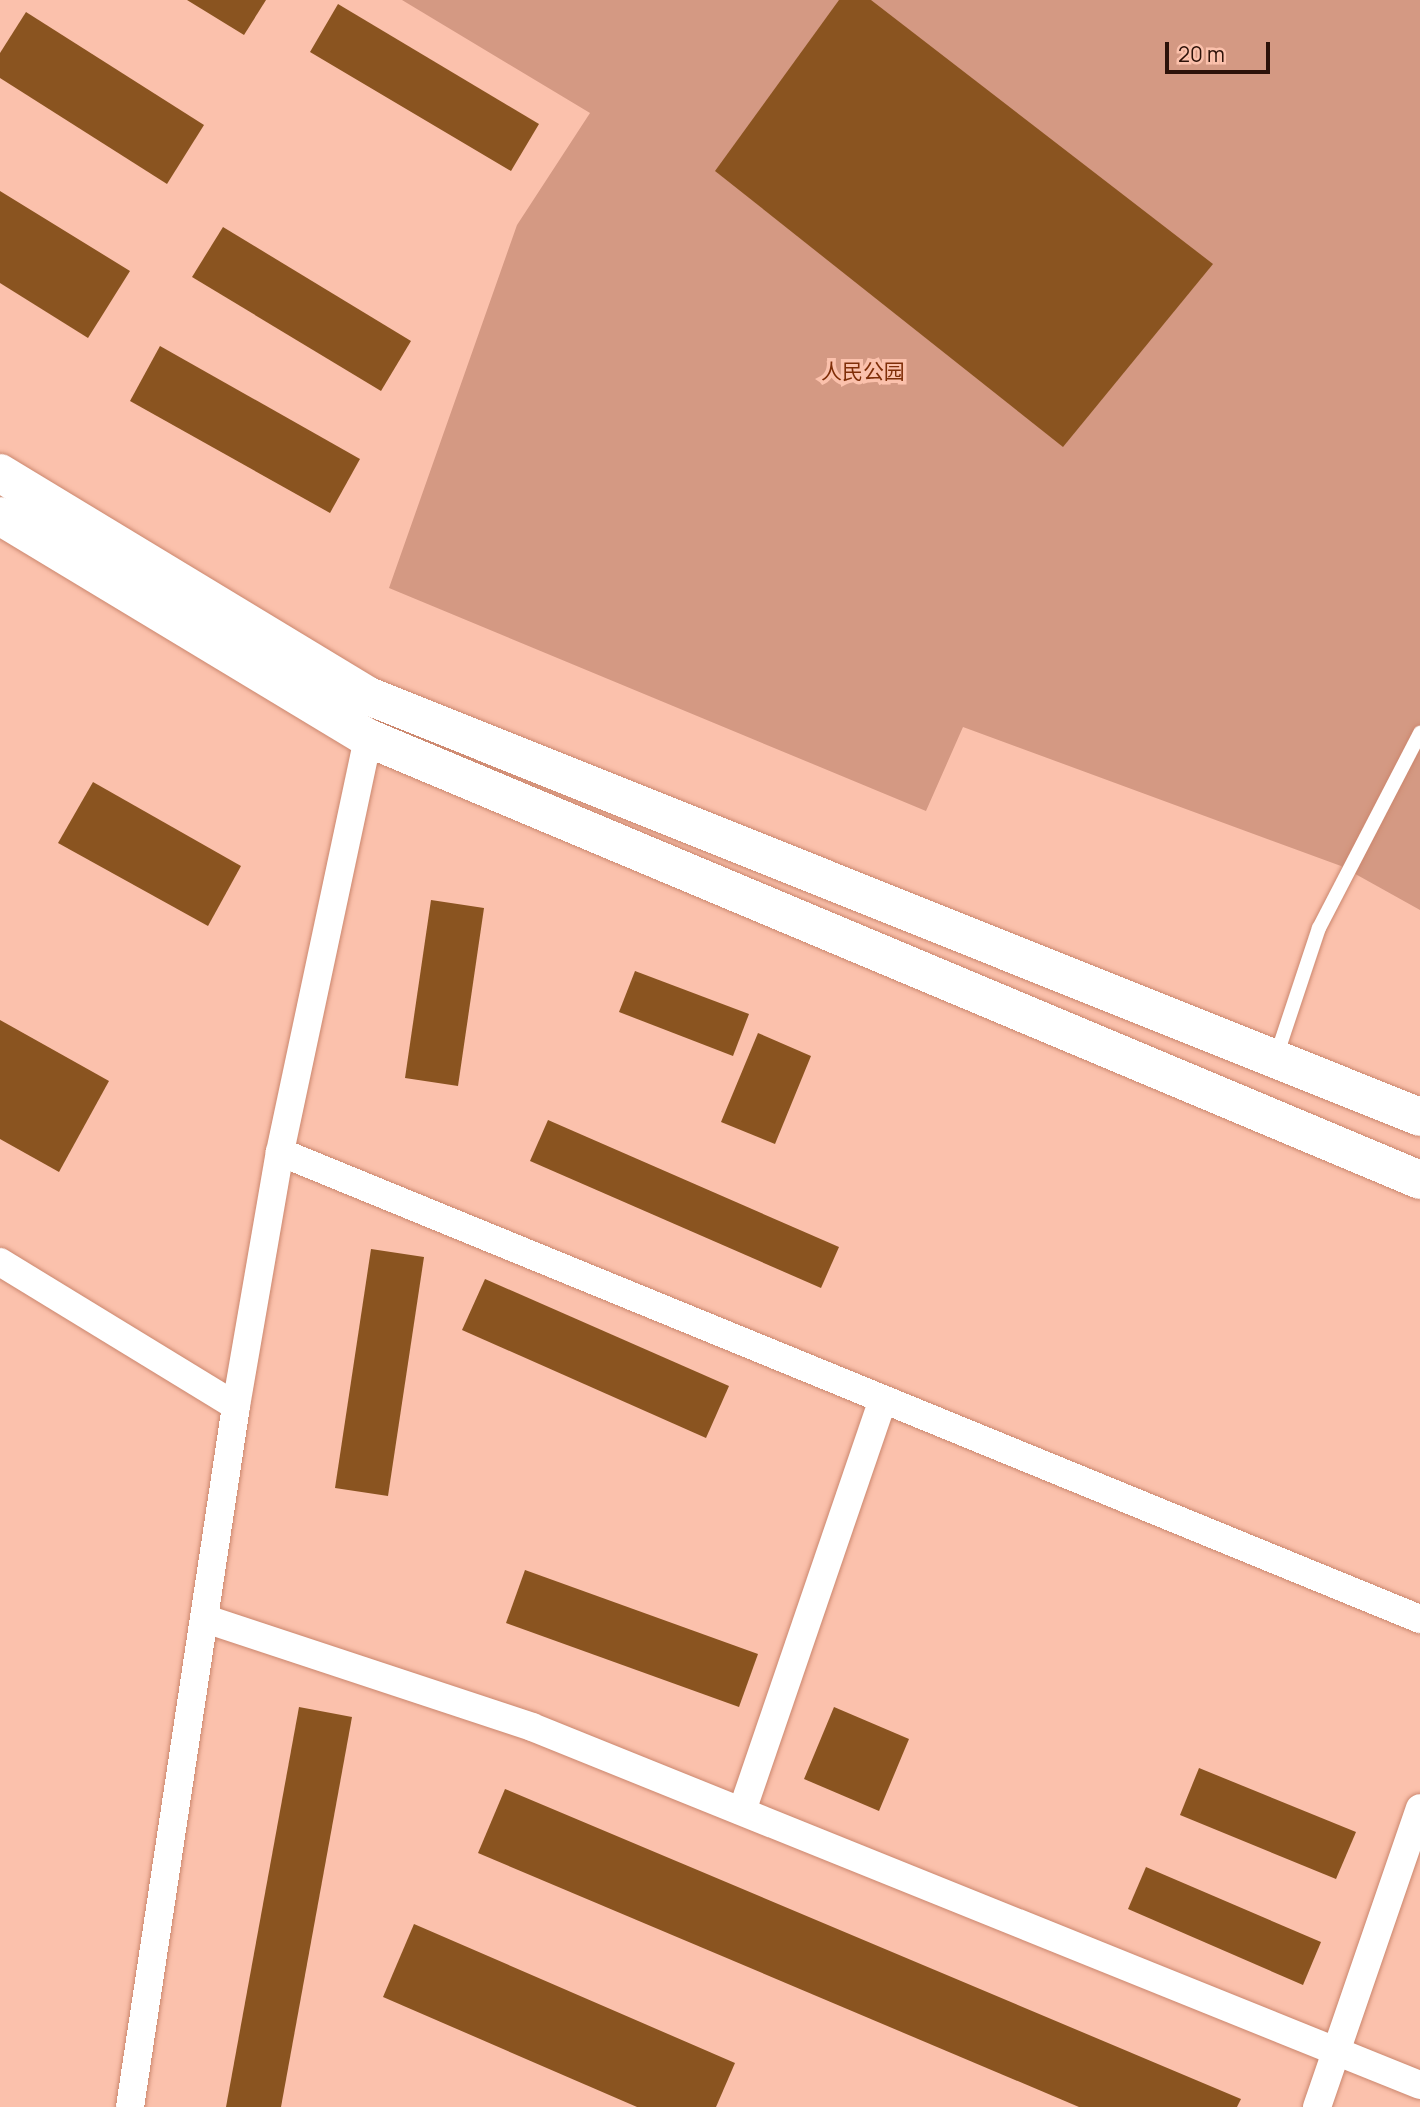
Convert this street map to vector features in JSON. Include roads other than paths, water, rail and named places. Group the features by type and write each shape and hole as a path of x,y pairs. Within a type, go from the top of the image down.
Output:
{"main road":[{"path":"0,473 366,695 1420,1117"},
{"path":"0,516 368,738 1420,1180"}],"street":[{"path":"130,2107 206,1619 236,1406 281,1152 368,738"},
{"path":"281,1152 882,1401 1420,1619"},
{"path":"0,1262 236,1406"},
{"path":"742,1811 882,1401"},
{"path":"206,1619 532,1727 1420,2085"},
{"path":"1317,2107 1333,2051 1420,1808"}],"lane":[{"path":"1276,1058 1320,928 1420,733"}],"park label":[{"name":"人民公园","path":"863,371"}]}
